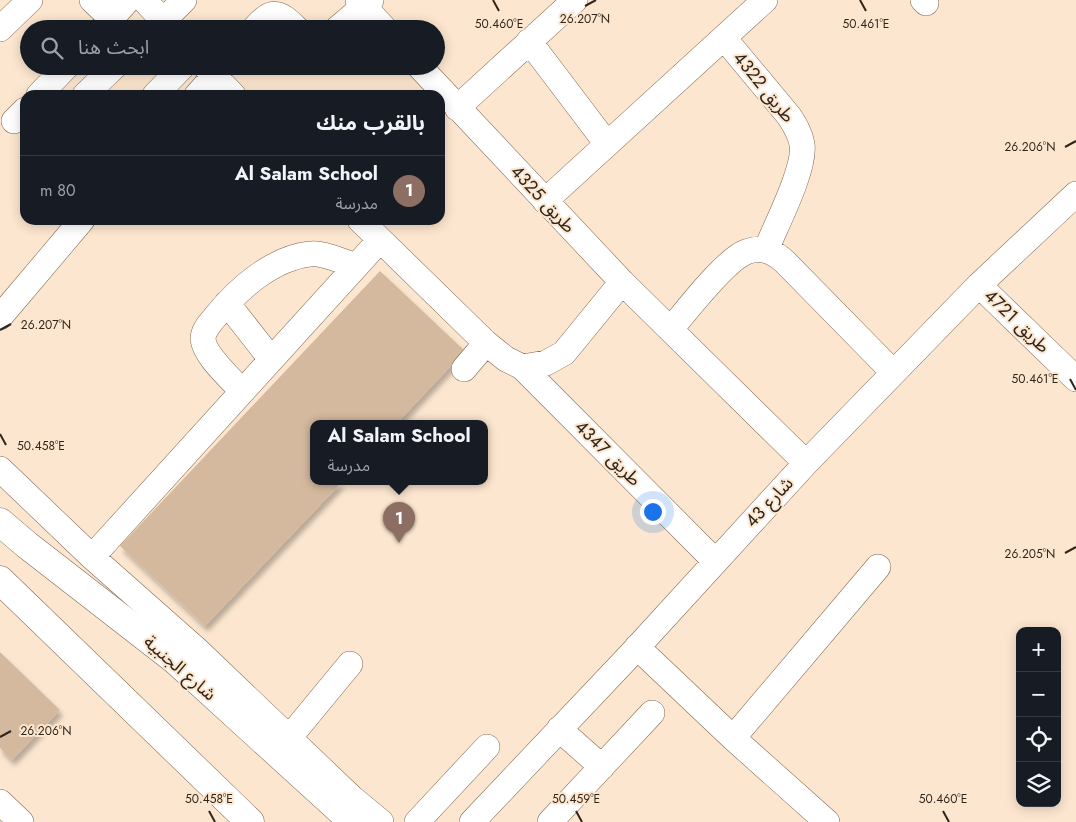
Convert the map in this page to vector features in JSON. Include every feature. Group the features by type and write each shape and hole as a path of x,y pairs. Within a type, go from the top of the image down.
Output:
{"main road":[{"name":"شارع الجنبية","path":"0,522 175,660 352,822"},
{"path":"4,591 250,822"}],"street":[{"path":"0,29 30,0"},
{"path":"92,0 104,20"},
{"path":"110,20 128,0"},
{"path":"144,0 159,20"},
{"path":"168,20 184,0"},
{"path":"457,108 575,0"},
{"name":"طريق 4322","path":"545,201 765,0"},
{"path":"345,20 364,2 378,20"},
{"path":"263,20 268,15 275,14 282,15 287,20"},
{"name":"طريق 4322","path":"724,38 789,116 798,130 802,145 802,162 766,250"},
{"path":"529,41 607,144"},
{"path":"44,90 58,75"},
{"path":"90,90 106,75"},
{"path":"160,90 174,75"},
{"path":"200,90 211,75"},
{"path":"218,75 229,90"},
{"name":"طريق 4325","path":"427,75 441,90"},
{"name":"طريق 4325","path":"445,95 622,282 806,463"},
{"name":"شارع 43","path":"472,822 893,372 979,285 1076,194"},
{"path":"0,317 72,225"},
{"name":"طريق 4347","path":"365,225 486,343 506,359 522,367 715,561"},
{"path":"92,557 355,265 380,240"},
{"path":"670,329 736,258 755,249 766,250 776,254 784,261 893,372"},
{"path":"242,391 218,365 204,345 203,336 208,325 227,303 269,269 296,256 313,253 355,265"},
{"path":"522,367 546,363 564,352 622,282"},
{"name":"طريق 4721","path":"979,285 1076,379"},
{"path":"227,303 271,359"},
{"path":"464,369 486,343"},
{"path":"0,469 92,557 196,649 381,822"},
{"path":"733,738 878,567"},
{"path":"637,647 733,738 827,822"},
{"path":"289,738 350,664"},
{"path":"550,822 652,713"},
{"path":"559,729 602,767"},
{"path":"417,822 487,747"},
{"path":"0,802 21,822"}],"building":[{"path":"380,271 465,351 400,420 310,420 310,485 339,485 205,626 120,546"},
{"path":"0,652 60,710 12,760 0,748"}],"place":[{"name":"Al Salam School","path":"399,543"}]}
